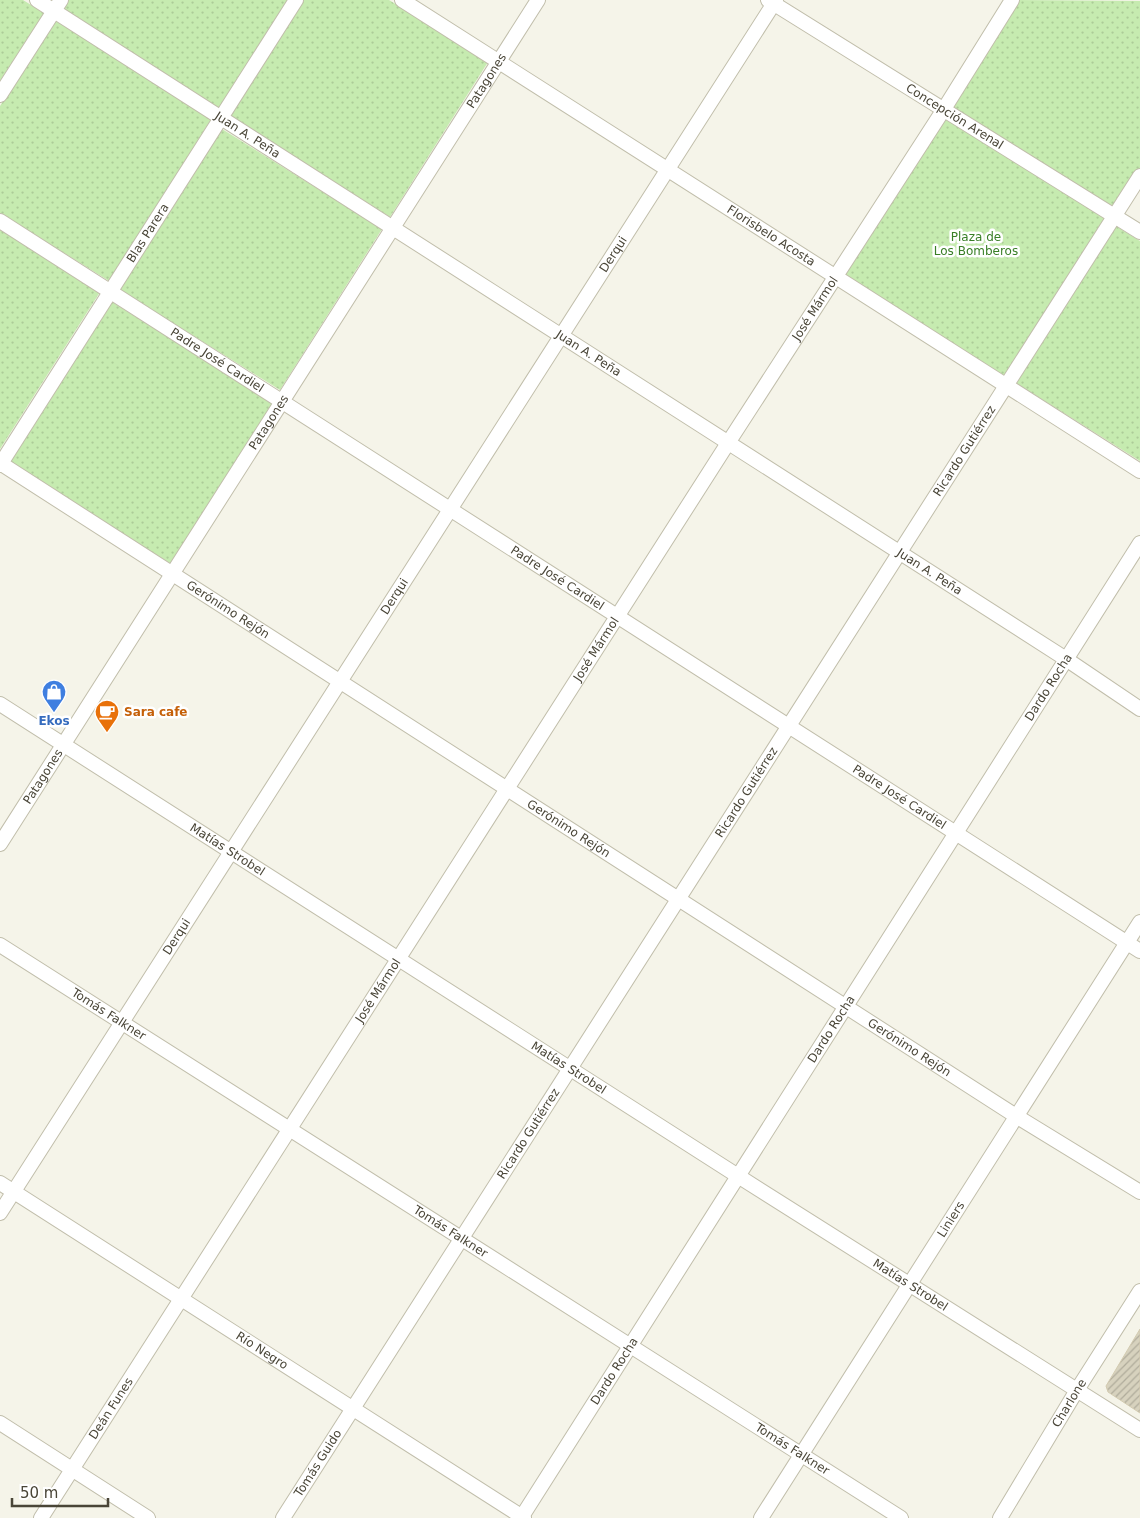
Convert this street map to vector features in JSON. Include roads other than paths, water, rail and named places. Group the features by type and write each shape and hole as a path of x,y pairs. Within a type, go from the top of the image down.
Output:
{"street":[{"name":"Juan A. Peña","path":"37,0 57,5 220,118 728,442 1140,709"},
{"name":"Blas Parera","path":"0,464 296,0"},
{"name":"Florisbelo Acosta","path":"402,0 1140,471"},
{"name":"Patagones","path":"0,844 538,0"},
{"name":"José Mármol","path":"181,1299 1012,0"},
{"name":"Concepción Arenal","path":"773,1 1140,232"},
{"name":"Derqui","path":"0,1213 667,170 773,1"},
{"path":"0,95 57,5"},
{"name":"Ricardo Gutiérrez","path":"353,1408 1007,387 1140,176"},
{"name":"Padre José Cardiel","path":"0,221 1140,951"},
{"name":"Gerónimo Rejón","path":"0,464 1016,1116 1140,1192"},
{"name":"Dardo Rocha","path":"522,1518 1140,543"},
{"name":"Matías Strobel","path":"0,704 738,1176 1140,1430"},
{"name":"Liniers","path":"761,1518 1140,922"},
{"name":"Tomás Falkner","path":"0,945 901,1518"},
{"name":"Río Negro","path":"0,1183 522,1518"},
{"name":"Charlone","path":"1000,1518 1077,1390 1140,1292"},
{"name":"Deán Funes","path":"41,1518 181,1299"},
{"name":"Tomás Guido","path":"283,1518 353,1408"},
{"path":"0,1423 148,1518"}],"place":[{"name":"Ekos","path":"54,713"},
{"name":"Sara cafe","path":"107,733"}],"park label":[{"name":"Plaza de Los Bomberos","path":"976,244"}]}
